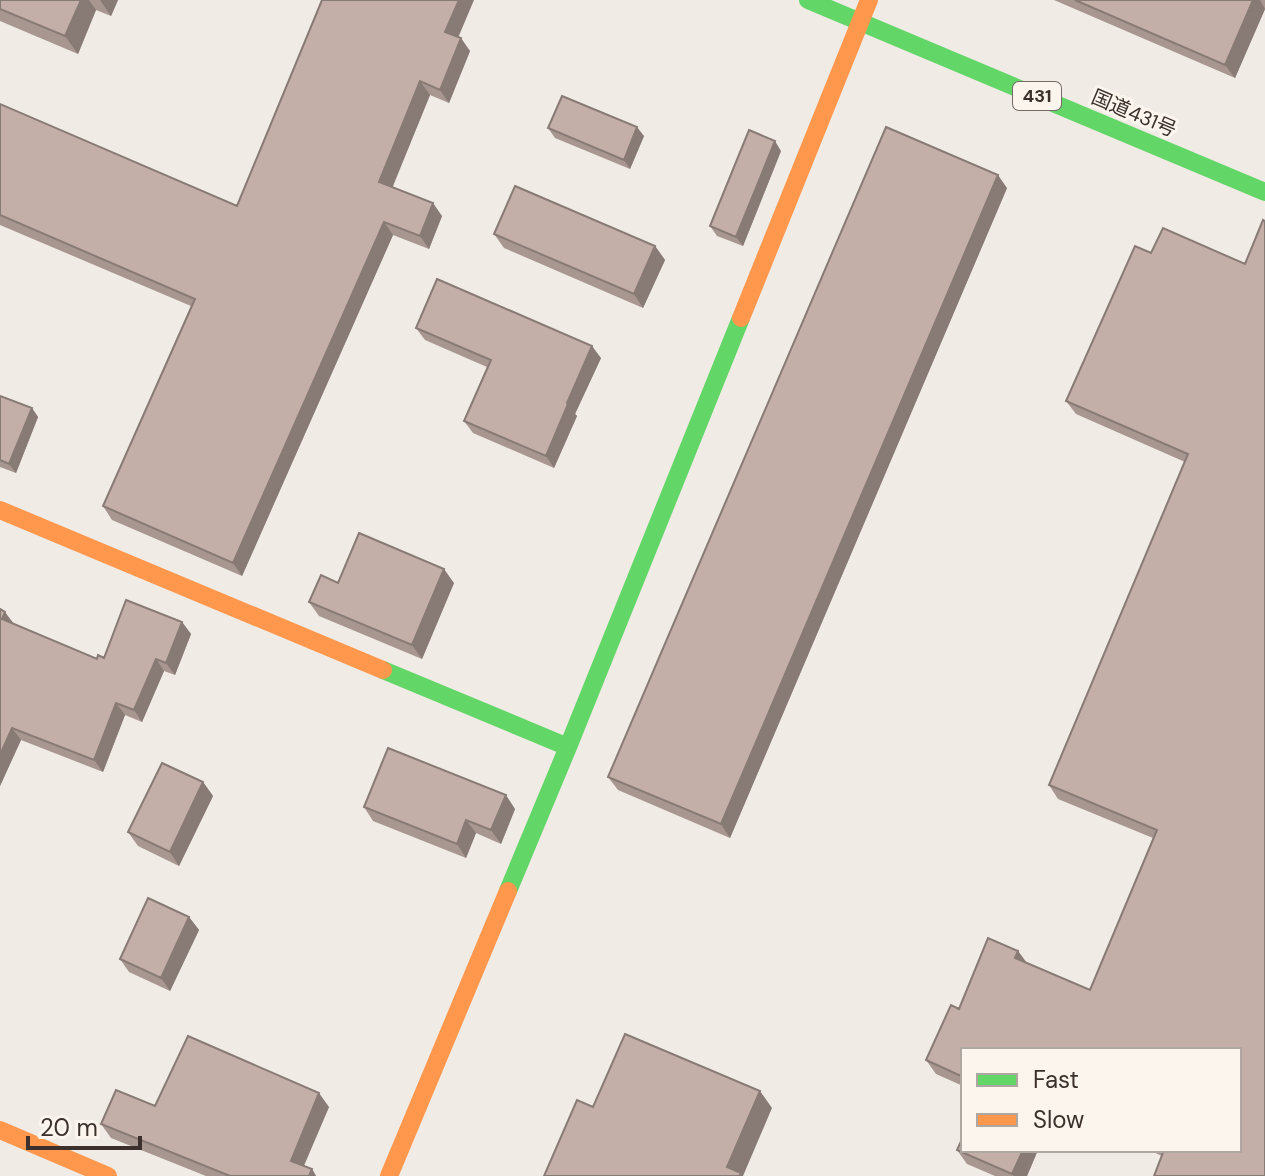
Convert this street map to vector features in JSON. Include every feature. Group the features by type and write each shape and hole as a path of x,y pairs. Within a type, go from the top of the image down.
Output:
{"main road":[{"name":"国道431号","path":"808,0 1265,192"},
{"path":"389,1176 568,747 869,0"},
{"path":"0,510 568,747"},
{"path":"0,1130 108,1176"}],"building":[{"path":"0,0 81,0 65,36 0,9"},
{"path":"322,0 459,0 445,32 461,38 440,90 420,81 379,182 433,203 420,236 384,222 233,563 103,506 195,299 0,215 0,104 237,206"},
{"path":"1075,0 1253,0 1225,65"},
{"path":"562,96 637,127 624,160 548,128"},
{"path":"886,127 998,175 721,824 608,777"},
{"path":"749,130 775,141 736,237 710,226"},
{"path":"515,186 655,246 634,294 494,234"},
{"path":"1263,220 1265,1176 1154,1176 1163,1152 1241,1152 1241,1048 961,1048 961,1076 926,1060 951,1005 959,1009 988,938 1018,951 1015,958 1090,990 1157,830 1049,785 1188,454 1066,401 1135,246 1151,253 1163,228 1245,264"},
{"path":"437,279 592,346 546,456 464,421 491,360 416,328"},
{"path":"0,396 32,408 9,464 0,460"},
{"path":"359,533 444,569 412,645 309,602 321,575 338,583"},
{"path":"126,600 182,622 166,663 156,659 134,710 116,703 94,760 12,728 0,755 0,609 5,612 2,619 97,659 98,655 104,658"},
{"path":"388,748 506,795 491,830 466,820 457,844 364,807"},
{"path":"162,763 203,782 170,852 128,832"},
{"path":"148,898 189,917 161,978 120,959"},
{"path":"625,1034 760,1091 727,1167 741,1173 739,1176 544,1176 577,1100 593,1107"},
{"path":"188,1036 319,1093 291,1161 312,1169 309,1176 230,1176 101,1124 116,1090 155,1106"},
{"path":"962,1152 1022,1152 1012,1174"}],"traffic: fast":[{"path":"808,0 1265,192"},
{"path":"508,891 741,318"},
{"path":"383,670 568,747"}],"traffic: slow":[{"path":"741,318 869,0"},
{"path":"0,510 383,670"},
{"path":"389,1176 508,891"},
{"path":"0,1130 108,1176"}]}
